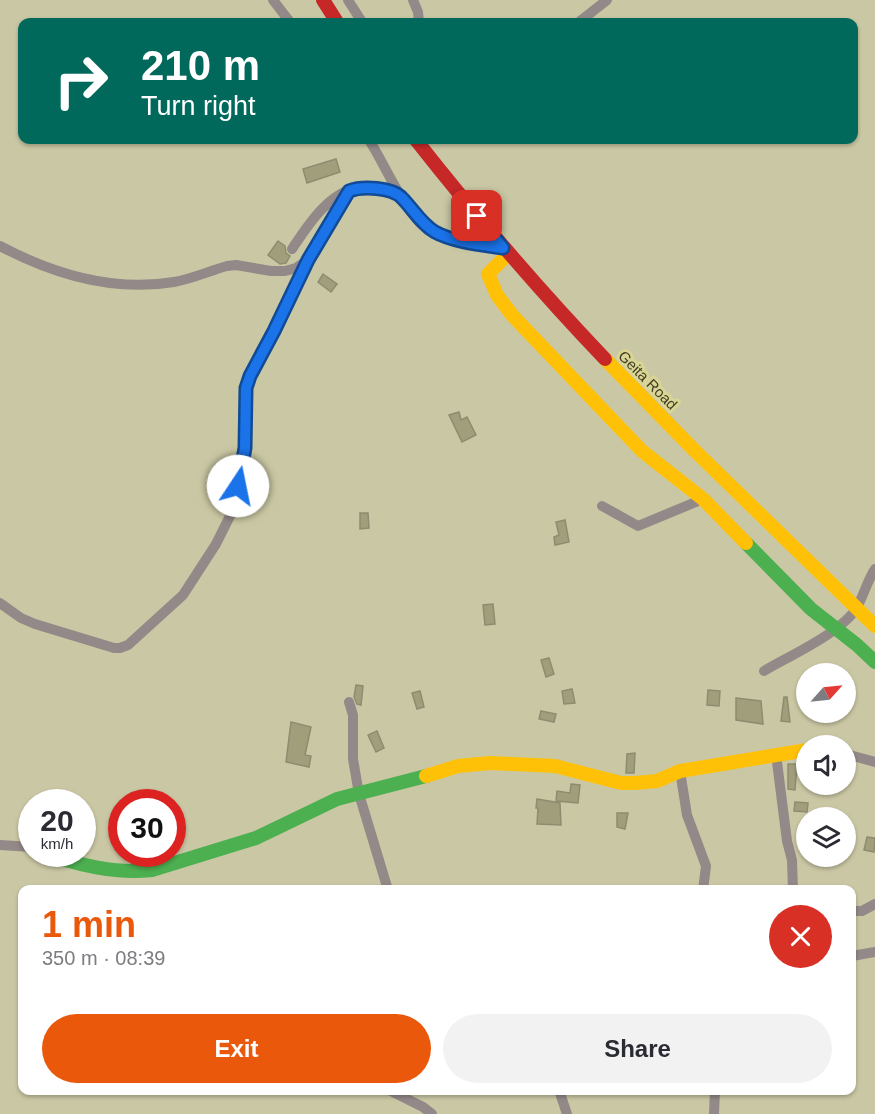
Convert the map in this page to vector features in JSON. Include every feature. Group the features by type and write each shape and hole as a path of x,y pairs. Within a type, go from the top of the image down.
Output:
{"main road":[{"path":"323,0 334,18"},
{"name":"Geita Road","path":"419,144 506,251 609,364 875,626"},
{"path":"506,251 488,274 496,295 512,315 642,451 702,499 811,609 875,662"},
{"path":"89,867 134,872 152,870 256,838 337,800 412,781 458,766 490,763 555,766 621,783 657,781 680,771 796,751"}],"street":[{"path":"273,0 287,18"},
{"path":"348,0 359,18"},
{"path":"413,0 418,17"},
{"path":"418,17 420,0"},
{"path":"584,18 607,0"},
{"path":"371,144 400,195 414,213 434,231 506,251"},
{"path":"292,249 325,207 337,196 358,187 400,195"},
{"path":"0,603 21,618 35,624 104,646 120,648 128,645 183,595 216,544 231,514 245,448 246,388 250,376 308,260 349,191"},
{"path":"0,246 34,263 65,273 116,284 173,282 227,266 285,271 296,268 308,260"},
{"path":"602,506 638,526 702,499"},
{"path":"764,671 836,629 857,608 875,569"},
{"path":"349,702 353,715 353,759 359,794 386,885"},
{"path":"776,754 787,841 792,860 793,885"},
{"path":"856,757 875,762"},
{"path":"680,771 687,815 706,866 704,885"},
{"path":"0,845 18,847"},
{"path":"856,911 862,911 875,904"},
{"path":"856,955 875,952"},
{"path":"399,1095 432,1114"},
{"path":"561,1095 567,1114"},
{"path":"714,1114 715,1095"}],"building":[{"path":"336,159 340,172 307,183 303,169"},
{"path":"278,241 285,246 286,253 290,256 286,263 280,264 268,255"},
{"path":"323,274 337,284 331,292 318,282"},
{"path":"459,412 461,420 467,417 476,435 462,442 449,415"},
{"path":"360,513 368,513 369,528 360,529"},
{"path":"565,520 569,542 555,545 554,537 559,535 556,522"},
{"path":"493,604 495,624 485,625 483,605"},
{"path":"549,658 554,674 546,677 541,660"},
{"path":"356,685 363,686 361,705 357,704 354,697"},
{"path":"572,689 575,703 564,704 562,691"},
{"path":"708,690 720,691 719,706 707,705"},
{"path":"420,691 424,707 417,709 412,693"},
{"path":"784,697 787,697 790,722 781,721"},
{"path":"736,698 761,701 763,724 736,720"},
{"path":"541,711 556,714 554,722 539,719"},
{"path":"291,722 311,727 305,755 311,756 309,767 286,762"},
{"path":"377,731 384,748 376,752 368,735"},
{"path":"635,753 634,773 626,773 627,754"},
{"path":"788,764 796,764 795,790 788,789"},
{"path":"571,784 580,785 578,803 556,801 557,791 570,793"},
{"path":"537,799 560,803 561,825 537,824"},
{"path":"795,802 808,803 808,807 796,807 796,811 794,811"},
{"path":"617,813 628,813 625,829 617,827"},
{"path":"867,837 875,838 874,852 864,850"}],"traffic: fast":[{"path":"746,543 811,609 875,662"},
{"path":"94,867 124,871 152,870 256,838 337,799 426,776"}],"traffic: slow":[{"path":"508,254 488,274 497,295 512,315 642,451 703,499 746,543"},
{"path":"605,359 695,451 875,626"},
{"path":"426,776 458,766 490,763 555,766 621,783 635,783 657,781 680,771 796,752"}],"traffic: jam":[{"path":"323,0 334,18"},
{"path":"419,144 508,252 605,359"}],"route":[{"path":"238,486 245,448 246,388 250,376 308,260 349,191 358,187 367,187 400,195 414,213 434,231 482,245 503,248 477,216"}]}
